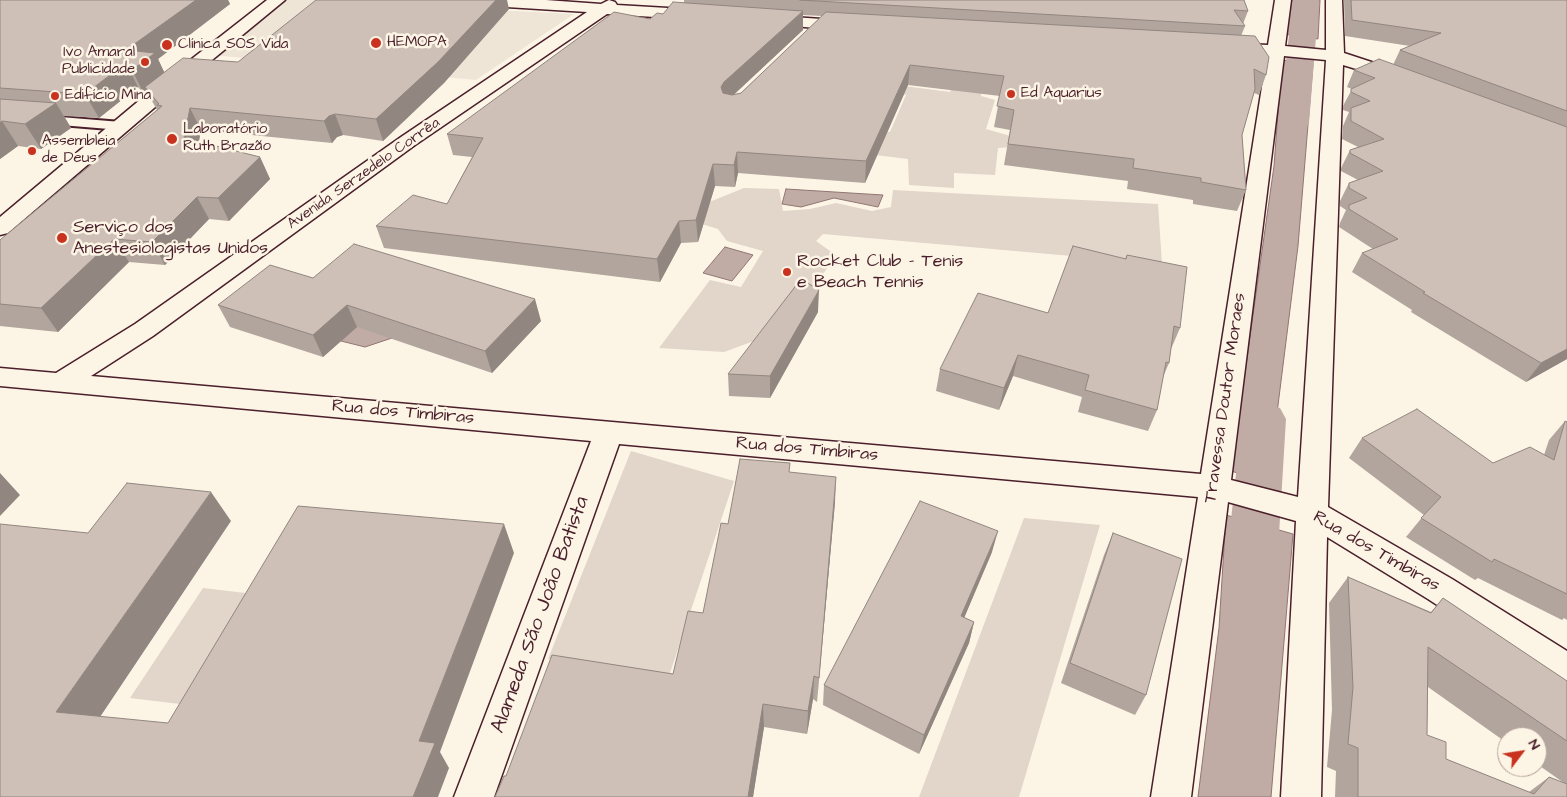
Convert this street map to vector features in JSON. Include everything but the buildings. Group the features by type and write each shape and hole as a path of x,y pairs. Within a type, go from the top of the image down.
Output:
{"street":[{"path":"0,228 121,126 277,0"},
{"path":"474,0 609,4 722,17"},
{"name":"Travessa Doutor Moraes","path":"1172,797 1283,0"},
{"path":"1301,797 1312,513 1335,56 1334,0"},
{"name":"Avenida Serzedelo Corrêa","path":"62,381 144,330 408,141 609,4"},
{"path":"752,19 871,27"},
{"path":"808,37 821,24"},
{"path":"1207,47 1335,56 1413,82"},
{"name":"Rua dos Timbiras","path":"0,377 62,381 1214,487 1312,513 1440,589 1567,670"},
{"name":"Alameda São João Batista","path":"474,797 609,432"}],"lane":[{"path":"0,116 121,126"}],"shaded area":[{"path":"278,0 364,0 415,6 574,14 476,80 212,55"},
{"path":"1289,0 1320,0 1318,39 1283,34"},
{"path":"960,60 987,70 981,96 995,100 986,129 1014,137 1011,147 998,148 995,175 954,173 954,188 909,185 908,159 842,151 857,128 890,132 906,95 866,88 896,85 950,92"},
{"path":"1282,60 1313,64 1298,246 1274,437 1271,483 1231,471 1274,166"},
{"name":"Rocket Club - Tenis e Beach Tennis","path":"744,188 779,189 783,211 810,209 836,203 872,211 891,207 893,190 1158,204 1162,264 823,234 816,241 837,256 776,333 724,352 659,348 710,280 741,287 763,251 727,241 718,229 682,218 697,207"},
{"path":"786,189 883,195 878,207 834,198 801,207 782,204"},
{"path":"725,247 753,255 732,281 703,273"},
{"path":"364,320 395,337 365,347 341,341"},
{"path":"631,451 734,481 669,676 548,659"},
{"path":"1226,515 1293,534 1271,797 1198,797 1219,628"},
{"path":"1024,518 1100,525 1019,797 919,797"},
{"path":"203,588 271,596 205,707 130,698"}],"waterway":[{"path":"1294,123 1306,0"},
{"path":"1250,584 1264,419"}],"place":[{"name":"HEMOPA","path":"376,43"},
{"name":"Clínica SOS Vida","path":"167,45"},
{"name":"Ivo Amaral Publicidade","path":"145,62"},
{"name":"Ed Aquarius","path":"1011,94"},
{"name":"Edifício Mina","path":"55,96"},
{"name":"Laboratório Ruth Brazão","path":"172,139"},
{"name":"Assembleia de Deus","path":"32,151"},
{"name":"Serviço dos Anestesiologistas Unidos","path":"62,238"},
{"name":"Rocket Club - Tenis e Beach Tennis","path":"787,272"}]}
